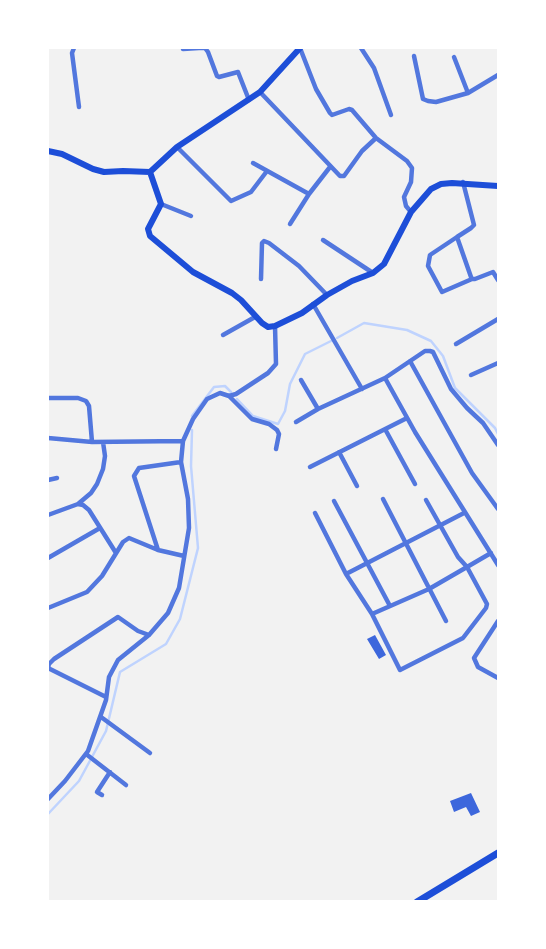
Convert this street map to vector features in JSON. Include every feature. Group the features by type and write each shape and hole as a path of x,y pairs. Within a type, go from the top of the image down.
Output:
{"main road":[{"path":"48,151 62,154 93,169 104,172 123,170 150,172 177,147 260,92 300,48"},
{"path":"150,172 161,204 148,229 150,236 193,272 242,300 256,317 268,327 275,326 302,313 327,295 352,281 373,273 384,264 411,212 430,189 441,184 463,182 498,186"},
{"path":"417,902 498,853"}],"street":[{"path":"74,48 72,53 79,107"},
{"path":"183,49 204,48 208,52 218,77 238,72 250,100"},
{"path":"300,48 316,89 330,113 332,115 349,109 352,110 376,138 407,161 412,168 411,182 404,197 406,206 411,212"},
{"path":"360,48 374,68 391,115"},
{"path":"414,56 423,99 436,102 468,93 498,75"},
{"path":"454,57 468,93"},
{"path":"260,92 340,176 344,176 362,151 376,138"},
{"path":"177,147 231,201 251,192 267,170"},
{"path":"253,162 309,194"},
{"path":"290,224 309,194 330,167"},
{"path":"463,182 474,225 430,255 428,266 442,292 493,272 498,280"},
{"path":"161,204 191,216"},
{"path":"457,237 472,279"},
{"path":"323,240 373,273"},
{"path":"261,279 262,242 264,241 270,243 299,266 319,284 327,295"},
{"path":"313,304 362,389"},
{"path":"223,335 256,317"},
{"path":"456,344 498,319"},
{"path":"229,396 236,394 268,373 276,364 275,326"},
{"path":"296,422 318,409 385,378 425,351 433,352 451,389 483,423 498,445"},
{"path":"410,361 472,472 498,509"},
{"path":"471,375 497,366"},
{"path":"385,378 464,512 498,562"},
{"path":"301,380 318,409"},
{"path":"48,799 86,754 101,717 109,677 118,660 149,636 168,613 179,588 189,528 188,499 182,462 184,441 193,419 207,399 220,393 229,396 252,419 269,424 277,430 279,434 276,449"},
{"path":"48,398 78,398 86,401 89,406 92,442"},
{"path":"310,467 407,418"},
{"path":"385,429 414,484"},
{"path":"48,438 92,442 184,441"},
{"path":"48,515 78,504 91,493 103,469 105,456 103,442"},
{"path":"339,452 357,486"},
{"path":"158,550 134,476 139,468 182,462"},
{"path":"48,480 58,478"},
{"path":"382,499 446,621"},
{"path":"315,513 346,574 372,614 402,671 463,638 486,608 487,601 467,567 458,557 426,500"},
{"path":"334,501 390,606"},
{"path":"78,504 83,505 89,510 116,553"},
{"path":"346,574 464,512"},
{"path":"48,558 100,528"},
{"path":"48,608 87,592 102,576 122,542 129,538 158,550 184,556"},
{"path":"372,614 429,589 491,553"},
{"path":"106,697 50,670 49,664 61,654 118,617 149,636"},
{"path":"498,621 496,630 474,658 478,667 498,678"},
{"path":"101,717 150,754"},
{"path":"86,754 126,785"},
{"path":"102,796 97,792 110,772"}],"building":[{"path":"375,635 386,655 379,659 367,639"},
{"path":"471,793 480,812 471,816 466,807 454,812 450,801"}],"waterway":[{"path":"337,338 364,323 407,330 431,341 443,356 455,388 495,428 498,434"},
{"path":"237,399 253,416 278,424 285,411 290,384 305,354 331,341"},
{"path":"192,416 214,387 225,386 231,392"},
{"path":"48,814 79,781 106,731 120,672 166,644 180,619 198,548 191,466 192,430"}]}
